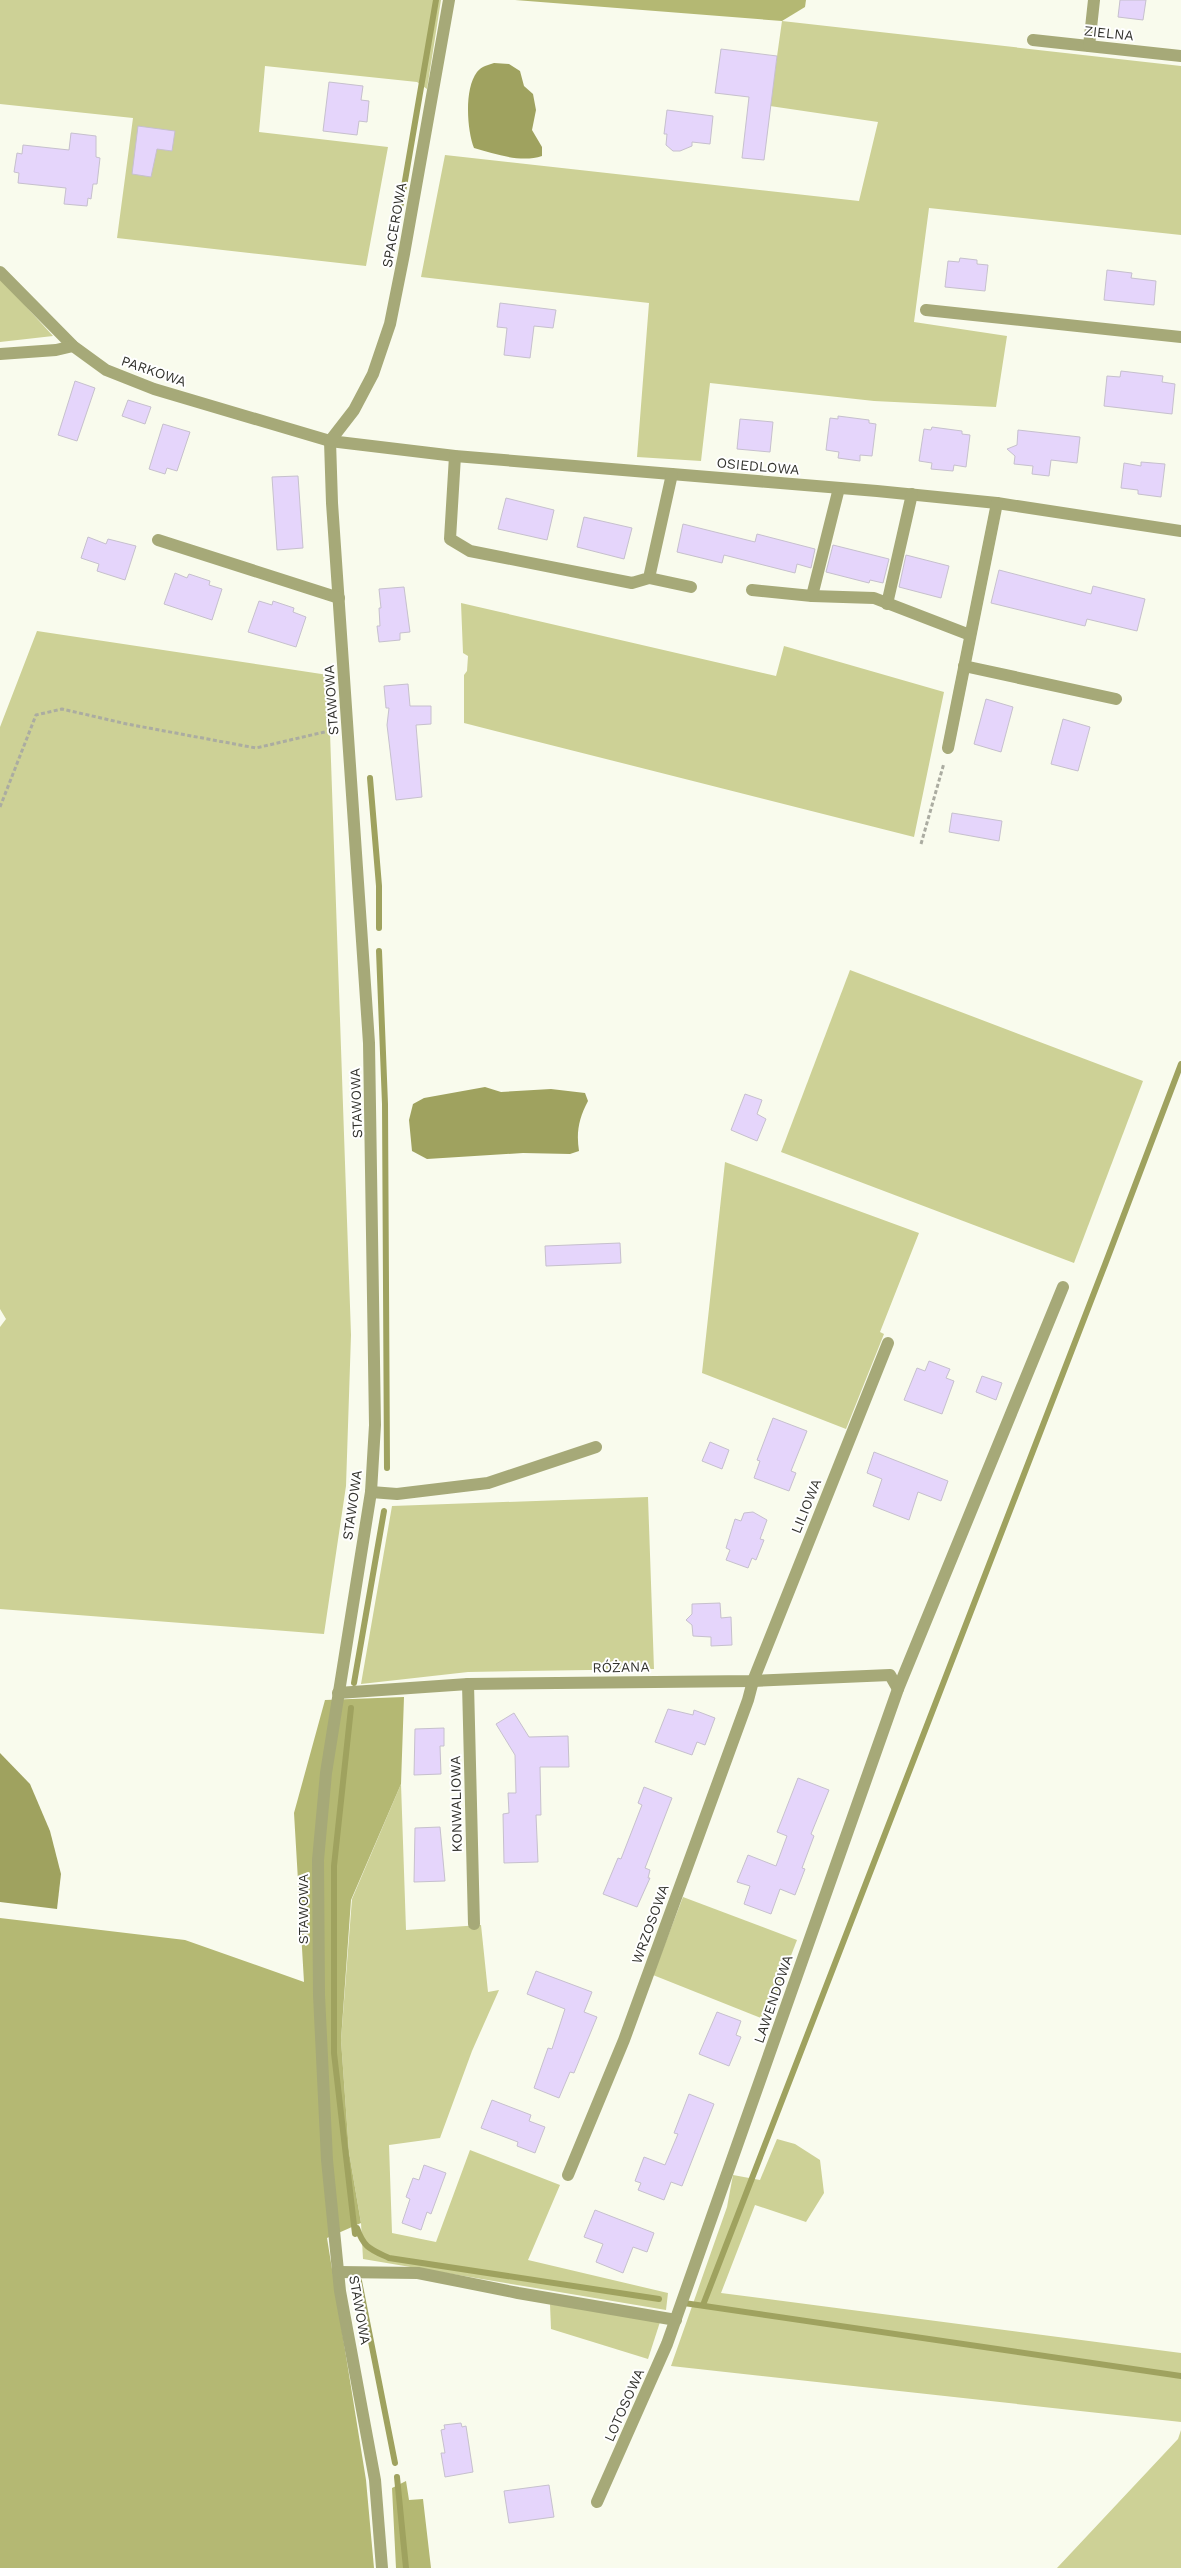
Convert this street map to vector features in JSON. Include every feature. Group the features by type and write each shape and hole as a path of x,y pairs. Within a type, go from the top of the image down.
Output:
{"street":[{"name":"SPACEROWA","path":"330,441 354,410 373,374 390,324 449,0"},
{"path":"1089,46 1094,0"},
{"name":"ZIELNA","path":"1033,40 1181,56"},
{"name":"PARKOWA","path":"0,272 73,346 106,370 154,389 330,441"},
{"path":"926,310 1181,337"},
{"path":"0,354 56,350 73,346"},
{"name":"OSIEDLOWA","path":"330,441 455,456 912,494 996,503 1181,531"},
{"name":"STAWOWA","path":"330,441 332,503 370,1071 375,1425 372,1492 326,1774 318,1860 320,2034 327,2160 338,2272 375,2480 382,2568"},
{"path":"455,456 450,539 470,551 632,583 649,578 691,587"},
{"path":"649,578 672,474"},
{"path":"812,596 840,488"},
{"path":"887,604 912,494"},
{"path":"948,748 996,503"},
{"path":"158,540 339,598"},
{"path":"752,590 812,596 874,598 970,635"},
{"path":"964,666 1116,699"},
{"name":"LAWENDOWA","path":"676,2320 898,1689 1063,1287"},
{"name":"LILIOWA","path":"753,1680 888,1343"},
{"path":"372,1492 397,1494 488,1483 596,1447"},
{"name":"RÓŻANA","path":"338,1693 468,1684 753,1680 890,1675 898,1689"},
{"name":"WRZOSOWA","path":"568,2175 624,2040 748,1700 753,1680"},
{"name":"KONWALIOWA","path":"468,1684 474,1924"},
{"path":"338,2272 418,2273 518,2293 676,2320"},
{"name":"LOTOSOWA","path":"597,2502 676,2320"}],"path":[{"path":"0,807 36,715 62,709 127,724 256,748 348,727"},
{"path":"921,844 948,748"}],"shaded area":[{"path":"0,0 441,0 427,89 417,82 265,66 259,132 388,147 366,266 117,238 133,118 0,104"},
{"path":"515,0 806,0 805,7 782,21"},
{"path":"782,21 1181,66 1181,235 929,208 914,322 1007,336 996,407 874,401 710,383 701,461 637,457 649,303 421,277 445,155 859,201 878,122 770,106"},
{"path":"494,63 509,64 520,71 524,86 533,94 536,110 532,130 542,147 542,156 525,159 499,155 474,148 468,121 470,89 477,72 483,67"},
{"path":"0,278 53,336 0,342"},
{"path":"461,603 776,676 784,646 944,692 914,837 464,723 464,675 467,671 468,656 463,653"},
{"path":"37,631 328,675 351,1335 346,1486 324,1634 0,1609 0,1327 6,1319 0,1309 0,727"},
{"path":"850,970 1143,1081 1074,1263 781,1152"},
{"path":"485,1087 501,1092 551,1089 585,1093 588,1101 579,1125 579,1151 570,1154 523,1153 427,1159 412,1151 409,1120 413,1104 424,1098"},
{"path":"725,1162 919,1233 880,1332 884,1334 846,1429 702,1373"},
{"path":"648,1497 654,1669 468,1672 361,1684 392,1506"},
{"path":"404,1697 401,1784 351,1900 341,2040 349,2152 361,2223 327,2238 366,2480 374,2568 0,2568 0,1918 185,1940 304,1982 294,1813 325,1700"},
{"path":"0,1753 30,1784 50,1831 61,1874 57,1909 0,1902"},
{"path":"401,1784 406,1930 481,1925 488,1992 499,1990 472,2051 440,2138 389,2145 392,2233 436,2242 470,2150 560,2185 528,2260 668,2293 666,2310 363,2259 361,2223 349,2152 341,2040 352,1899"},
{"path":"683,1897 797,1940 766,2020 653,1975"},
{"path":"777,2139 795,2144 820,2160 824,2193 806,2222 755,2205 721,2293 1181,2353 1181,2422 671,2366 727,2207 733,2175 760,2180"},
{"path":"550,2304 660,2322 648,2359 551,2329"},
{"path":"1181,2430 1181,2568 1057,2568 1178,2439"},
{"path":"406,2481 409,2500 423,2499 431,2568 396,2568 392,2488"}],"building":[{"path":"1120,0 1146,0 1143,20 1118,17"},
{"path":"721,49 777,56 764,160 742,158 749,97 715,93"},
{"path":"329,82 363,86 361,100 369,101 367,122 359,121 357,135 323,131"},
{"path":"667,110 713,116 710,144 692,142 692,146 680,151 673,151 666,145 667,134 664,134"},
{"path":"138,126 175,131 172,151 157,149 151,177 132,174"},
{"path":"71,133 96,136 96,157 100,158 97,184 93,184 91,199 88,198 87,206 64,204 66,188 18,183 19,173 14,172 17,153 22,154 23,145 69,150"},
{"path":"960,258 977,260 977,264 988,265 985,291 945,287 948,261 959,262"},
{"path":"1107,270 1132,273 1131,278 1156,281 1154,305 1104,300"},
{"path":"500,303 556,310 553,328 534,326 530,358 504,355 507,328 497,327"},
{"path":"1121,371 1163,376 1162,382 1175,384 1172,414 1104,406 1107,376 1120,377"},
{"path":"75,381 95,388 77,441 58,435"},
{"path":"128,400 151,407 145,424 122,416"},
{"path":"838,416 869,420 869,423 876,424 872,456 860,455 860,461 838,458 839,452 826,450 830,418 838,419"},
{"path":"740,419 773,422 770,452 737,449"},
{"path":"163,424 190,432 177,471 167,468 165,474 149,469"},
{"path":"932,427 962,431 962,434 970,435 966,467 954,465 953,471 931,469 932,463 919,461 924,429 931,430"},
{"path":"1018,430 1080,437 1077,463 1051,460 1049,476 1032,474 1033,466 1014,464 1015,456 1007,449 1017,445"},
{"path":"1141,462 1165,464 1161,497 1138,494 1138,490 1121,488 1124,463 1141,466"},
{"path":"298,476 303,548 277,550 272,477"},
{"path":"506,498 554,510 547,540 498,529"},
{"path":"584,517 632,528 624,559 577,547"},
{"path":"683,524 755,542 757,534 815,549 811,568 797,564 795,573 724,555 722,563 677,552"},
{"path":"88,537 106,544 108,539 136,546 125,580 97,571 99,564 81,558"},
{"path":"833,545 889,559 883,583 870,580 869,583 826,572"},
{"path":"906,555 949,566 941,598 899,587"},
{"path":"999,570 1091,594 1093,586 1145,599 1137,631 1087,619 1085,626 991,603"},
{"path":"175,573 187,578 189,574 210,581 209,585 222,589 212,620 164,604"},
{"path":"404,587 410,632 400,633 400,640 379,642 377,626 380,626 379,608 381,608 379,589"},
{"path":"259,601 272,605 273,601 294,608 293,612 306,617 296,647 248,632"},
{"path":"408,684 410,706 431,706 431,724 416,725 422,797 396,800 387,725 389,708 386,708 384,686"},
{"path":"986,699 1013,707 1001,752 974,744"},
{"path":"1063,719 1090,727 1078,771 1051,764"},
{"path":"952,813 1002,821 999,841 949,832"},
{"path":"745,1094 762,1100 757,1114 766,1119 757,1141 731,1130"},
{"path":"620,1243 621,1263 546,1266 545,1246"},
{"path":"929,1361 950,1369 946,1378 954,1381 942,1414 904,1400 917,1368 925,1371"},
{"path":"982,1376 1002,1383 996,1400 976,1392"},
{"path":"773,1418 807,1431 791,1471 796,1473 789,1491 754,1478 760,1461 757,1460"},
{"path":"710,1442 729,1450 722,1469 702,1461"},
{"path":"874,1452 948,1481 941,1501 918,1492 909,1520 873,1506 882,1479 867,1473"},
{"path":"753,1512 767,1520 760,1539 764,1540 756,1560 752,1558 748,1568 726,1560 730,1550 726,1548 735,1519 741,1521 744,1513"},
{"path":"720,1603 721,1618 731,1617 732,1645 711,1646 711,1637 693,1636 692,1625 686,1620 692,1614 692,1604"},
{"path":"668,1709 693,1715 694,1710 715,1718 705,1745 697,1742 692,1755 655,1742"},
{"path":"514,1713 529,1737 568,1736 569,1767 540,1767 541,1815 536,1815 538,1862 504,1863 503,1814 509,1813 508,1793 516,1793 515,1755 496,1724"},
{"path":"444,1728 444,1746 440,1746 441,1774 414,1775 415,1729"},
{"path":"798,1778 829,1790 811,1834 814,1836 802,1868 805,1869 795,1895 780,1889 771,1914 744,1904 750,1886 737,1882 748,1855 776,1866 787,1836 777,1832"},
{"path":"644,1787 672,1798 645,1868 650,1870 648,1878 650,1878 637,1907 603,1894 618,1858 621,1859 642,1805 638,1803"},
{"path":"440,1827 445,1881 414,1882 415,1828"},
{"path":"536,1971 592,1992 584,2012 597,2017 574,2073 570,2072 559,2098 534,2088 548,2048 552,2049 565,2009 527,1994"},
{"path":"717,2012 741,2021 736,2035 741,2037 729,2066 699,2054"},
{"path":"689,2094 714,2104 682,2186 671,2182 664,2200 638,2190 641,2183 635,2181 644,2157 665,2165 678,2134 674,2133"},
{"path":"492,2100 531,2115 529,2121 545,2127 535,2153 517,2146 518,2142 481,2128"},
{"path":"424,2165 446,2173 431,2214 427,2212 421,2230 402,2223 410,2199 406,2197 413,2178 419,2180"},
{"path":"595,2210 654,2233 647,2252 633,2247 623,2273 596,2262 603,2244 584,2237"},
{"path":"461,2423 462,2427 466,2426 473,2472 445,2477 441,2453 445,2453 441,2430 445,2429 444,2425"},
{"path":"549,2485 554,2517 509,2523 504,2491"}],"waterway":[{"path":"401,204 436,0"},
{"path":"370,778 379,886 379,928"},
{"path":"379,951 385,1104 387,1468"},
{"path":"703,2305 1063,1375 1181,1064"},
{"path":"354,1683 384,1511"},
{"path":"351,1708 334,1866 334,2053 355,2234"},
{"path":"357,2228 362,2240 368,2247 389,2258 659,2299"},
{"path":"359,2281 395,2463"},
{"path":"684,2303 1181,2376"},
{"path":"397,2477 406,2568"}]}
